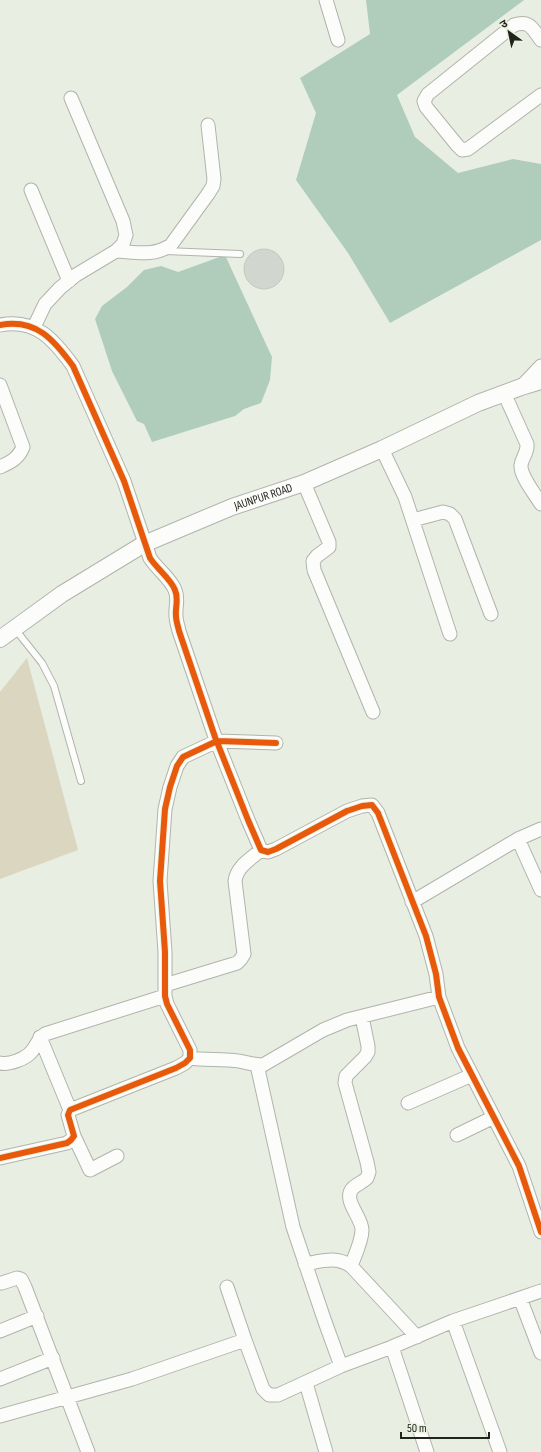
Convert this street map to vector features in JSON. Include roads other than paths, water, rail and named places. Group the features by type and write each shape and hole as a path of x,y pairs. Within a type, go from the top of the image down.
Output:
{"street":[{"path":"326,0 338,40"},
{"path":"541,40 530,26 522,23 514,25 428,94 424,101 426,107 462,150 468,149 541,95"},
{"path":"34,327 45,304 60,288 76,275 116,252 123,244 126,235 123,222 71,98"},
{"path":"116,252 152,253 163,251 171,245 213,186 214,179 208,125"},
{"path":"31,190 69,281"},
{"path":"0,325 17,324 34,327 47,335 62,350 73,366 124,480 144,544 155,567 169,581 175,590 178,600 176,616 179,631 217,740 261,850"},
{"path":"521,387 541,366"},
{"name":"JAUNPUR ROAD","path":"8,634 62,594 144,544 232,507 304,483 382,449 478,403 541,381"},
{"path":"0,385 23,447 20,455 14,461 0,467"},
{"path":"504,393 526,444 527,449 522,462 521,470 541,504"},
{"path":"382,449 402,490 450,634"},
{"path":"304,483 329,542 329,547 313,561 314,570 373,712"},
{"path":"413,520 443,512 450,514 455,519 492,614"},
{"path":"0,653 8,634"},
{"path":"70,1110 176,1068 190,1058 190,1050 167,1004 165,991 166,952 160,882 166,809 177,766 183,757 217,740 276,743"},
{"path":"261,850 268,852 276,849 347,811 362,806 372,805 378,813 430,947 439,997 458,1048 519,1166 541,1232"},
{"path":"412,902 518,839 541,829"},
{"path":"518,839 541,890"},
{"path":"2,1065 29,1055 40,1037 165,991 237,963 242,959 244,954 235,881 236,874 239,869 261,850"},
{"path":"190,1058 202,1060 227,1059 257,1065 268,1063 323,1030 347,1020 439,997"},
{"path":"351,1266 362,1229 360,1221 350,1201 349,1194 353,1188 367,1178 369,1172 345,1083 346,1076 368,1052 362,1017"},
{"path":"40,1037 70,1110 68,1115 74,1136 90,1170 117,1156"},
{"path":"257,1065 293,1226 341,1366"},
{"path":"408,1103 472,1075"},
{"path":"457,1135 494,1117"},
{"path":"0,1158 60,1146 71,1140 74,1136"},
{"path":"305,1264 335,1260 344,1261 351,1266 417,1337"},
{"path":"0,1282 2,1283 17,1278 21,1279 68,1396 88,1452"},
{"path":"227,1287 263,1389 269,1395 278,1395 341,1366 417,1337 453,1321 541,1291"},
{"path":"520,1298 541,1353"},
{"path":"0,1331 37,1316"},
{"path":"453,1321 500,1452"},
{"path":"0,1416 132,1379 245,1340"},
{"path":"392,1347 427,1452"},
{"path":"0,1379 53,1358"},
{"path":"306,1382 326,1452"}],"lane":[{"path":"163,251 240,254"},
{"path":"8,634 42,662 54,686 81,781"}]}
